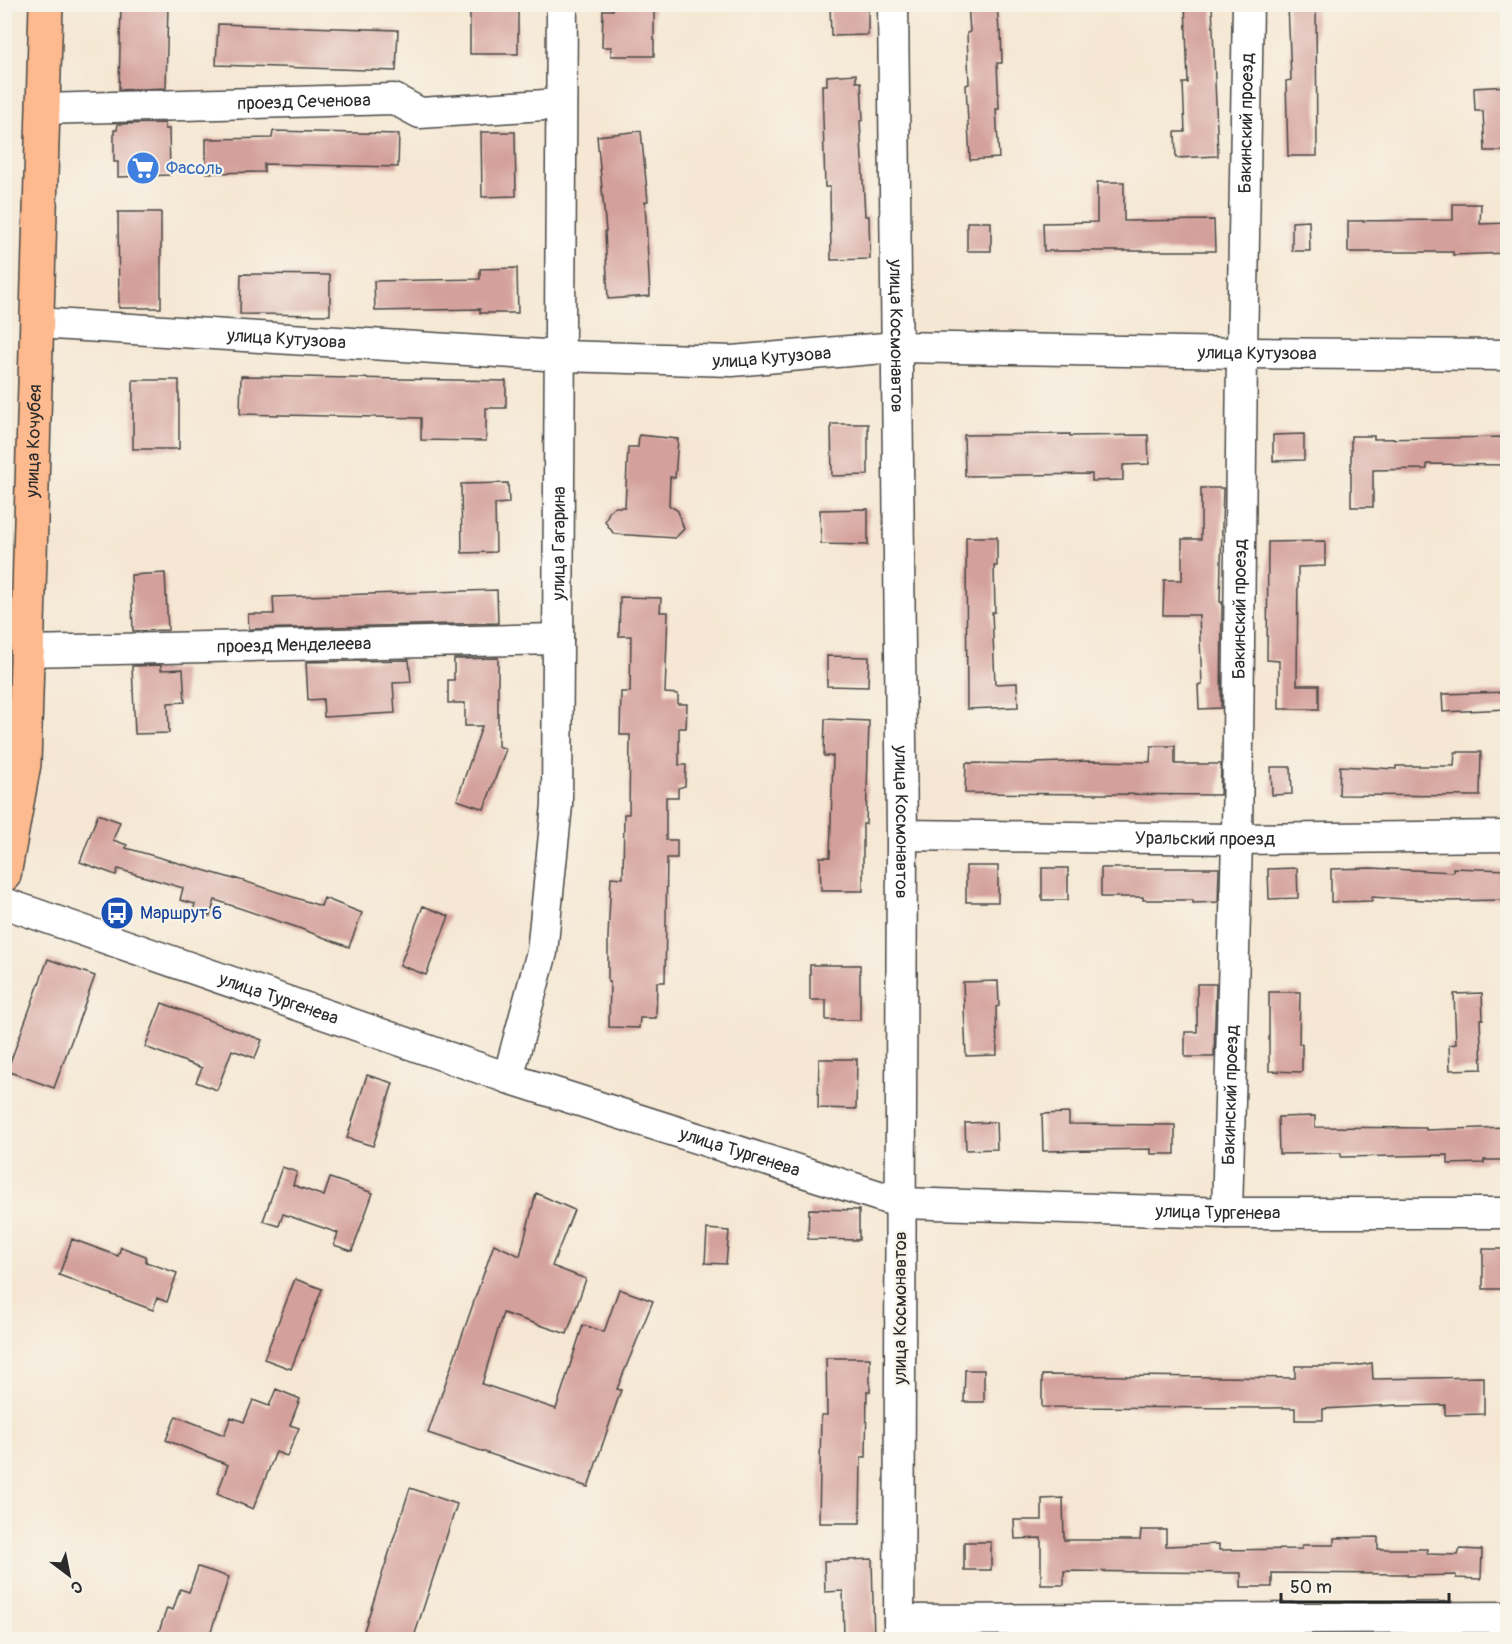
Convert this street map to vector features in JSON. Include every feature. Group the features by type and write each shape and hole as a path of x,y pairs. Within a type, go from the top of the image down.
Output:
{"main road":[{"name":"улица Кочубея","path":"5,873 24,764 46,4"}],"street":[{"name":"улица Гагарина","path":"508,1078 542,952 557,805 562,4"},
{"name":"улица Космонавтов","path":"893,4 902,835 899,1630"},
{"name":"Бакинский проезд","path":"1227,1213 1237,839 1248,4"},
{"name":"проезд Сеченова","path":"43,109 394,99 420,113 561,104"},
{"name":"улица Кутузова","path":"37,323 561,356 732,361 896,347 1242,354 1508,355"},
{"name":"проезд Менделеева","path":"28,651 558,639"},
{"name":"Уральский проезд","path":"902,835 1237,839 1508,836"},
{"name":"улица Тургенева","path":"4,903 508,1078 900,1203 1227,1213 1508,1213"},
{"path":"899,1630 1508,1617"}],"building":[{"path":"121,4 168,4 166,88 119,90"},
{"path":"613,4 654,4 654,56 611,56 611,47 602,47 603,10 613,10"},
{"path":"830,4 868,4 868,35 831,36"},
{"path":"968,4 997,4 1002,63 997,63 999,109 996,109 999,158 970,160 966,85 969,84"},
{"path":"1185,4 1212,4 1218,156 1176,158 1175,132 1185,132 1183,83 1188,83"},
{"path":"1288,4 1316,4 1317,156 1288,156 1286,81 1291,80"},
{"path":"470,5 518,5 518,54 470,54"},
{"path":"218,24 398,30 396,71 216,65"},
{"path":"856,74 856,82 861,82 863,120 860,121 865,216 869,216 870,259 831,260 830,187 825,187 822,85 827,85 827,76"},
{"path":"1508,86 1508,151 1485,151 1483,111 1475,111 1474,88"},
{"path":"165,123 165,129 169,129 170,175 118,177 118,162 114,162 114,130 117,130 118,124"},
{"path":"273,131 399,134 398,167 264,164 264,172 206,173 206,139 272,138"},
{"path":"641,131 648,201 645,202 650,296 608,299 606,231 597,136"},
{"path":"481,132 515,132 516,196 482,197"},
{"path":"1097,182 1124,182 1124,221 1214,220 1215,251 1044,251 1043,223 1097,222"},
{"path":"1453,204 1481,204 1480,224 1508,223 1508,253 1453,255 1453,252 1348,252 1348,221 1453,220"},
{"path":"118,212 161,212 161,308 119,308"},
{"path":"1309,221 1310,251 1292,251 1292,222"},
{"path":"967,222 991,222 991,251 967,251"},
{"path":"517,268 518,313 480,313 480,309 375,311 374,281 480,279 480,269"},
{"path":"241,274 330,275 330,315 240,314"},
{"path":"241,376 506,381 506,408 486,408 486,441 421,440 421,418 240,414"},
{"path":"133,380 179,380 179,449 133,449"},
{"path":"831,424 868,424 868,475 832,476"},
{"path":"1070,434 1070,436 1148,435 1149,464 1123,465 1123,480 1092,481 1092,474 965,476 964,435"},
{"path":"1304,434 1304,460 1273,461 1273,435"},
{"path":"639,435 678,439 675,478 670,477 669,505 678,511 684,529 675,538 614,534 605,522 609,512 615,507 625,507 628,447 638,447"},
{"path":"1351,436 1374,436 1374,439 1508,437 1508,465 1427,464 1427,469 1373,470 1373,507 1351,507"},
{"path":"508,483 509,503 495,504 496,552 462,553 461,484"},
{"path":"1201,488 1223,488 1220,602 1222,602 1221,708 1199,709 1198,685 1202,685 1199,615 1163,615 1164,580 1182,580 1182,539 1201,539"},
{"path":"868,509 868,545 821,544 820,510"},
{"path":"966,537 997,537 997,566 994,566 995,612 992,612 995,684 1017,683 1018,707 967,709"},
{"path":"1325,541 1325,566 1298,567 1297,685 1319,685 1319,709 1279,709 1279,661 1267,660 1268,542"},
{"path":"165,573 168,630 133,631 131,575"},
{"path":"497,590 498,623 249,629 248,614 274,614 273,597"},
{"path":"620,597 661,598 660,612 668,612 665,693 678,694 678,704 687,704 686,728 679,728 679,765 686,765 685,786 678,788 678,797 666,797 666,840 677,840 677,858 667,858 665,982 657,982 656,1018 640,1018 639,1028 609,1027 608,937 611,877 623,878 624,814 629,814 630,735 620,735 621,692 630,692 631,636 619,636"},
{"path":"827,656 869,657 868,687 827,686"},
{"path":"498,658 498,746 506,749 484,809 457,800 482,726 465,726 465,703 448,703 448,680 454,680 454,659"},
{"path":"409,660 411,682 393,683 395,713 324,717 323,699 308,700 306,662"},
{"path":"161,665 161,670 183,669 185,702 168,703 169,733 135,734 132,666"},
{"path":"1508,692 1508,709 1443,712 1442,694"},
{"path":"825,719 869,721 866,824 863,824 863,891 821,891 820,857 830,857 833,756 824,756"},
{"path":"1151,746 1175,746 1175,764 1221,764 1220,795 965,793 966,763 1150,762"},
{"path":"1455,752 1481,752 1480,796 1339,795 1340,766 1396,769 1396,766 1454,766"},
{"path":"1271,767 1291,767 1292,794 1272,795"},
{"path":"98,814 120,822 113,840 127,845 126,848 234,878 321,906 324,898 362,913 349,947 215,900 210,916 193,911 195,904 180,900 183,888 118,869 116,875 80,862"},
{"path":"966,866 998,866 998,902 966,902"},
{"path":"1042,868 1068,868 1068,900 1042,900"},
{"path":"1101,868 1219,868 1218,902 1193,903 1193,900 1101,897"},
{"path":"1297,868 1298,898 1269,899 1268,869"},
{"path":"1371,868 1453,872 1453,868 1508,870 1508,900 1443,901 1371,897 1372,901 1331,902 1331,869"},
{"path":"423,906 449,916 426,975 400,965"},
{"path":"48,959 95,976 54,1088 7,1071"},
{"path":"810,965 860,965 860,1020 826,1020 826,1000 810,1000"},
{"path":"998,981 997,1055 966,1056 963,982"},
{"path":"1197,984 1216,984 1214,1057 1185,1057 1185,1032 1197,1032"},
{"path":"1269,992 1300,992 1299,1044 1302,1044 1302,1072 1269,1071"},
{"path":"1482,993 1483,1019 1480,1019 1482,1069 1450,1070 1449,1045 1456,1044 1454,994"},
{"path":"162,1003 262,1040 255,1058 232,1050 217,1090 196,1082 202,1068 145,1047"},
{"path":"819,1059 857,1059 856,1109 818,1108"},
{"path":"367,1075 393,1083 373,1146 347,1138"},
{"path":"1069,1113 1069,1124 1175,1125 1175,1154 1151,1154 1151,1149 1043,1151 1042,1114"},
{"path":"1315,1116 1315,1127 1426,1128 1426,1130 1508,1127 1508,1160 1448,1164 1448,1155 1341,1157 1341,1153 1279,1154 1278,1117"},
{"path":"996,1122 997,1149 966,1150 965,1123"},
{"path":"282,1167 297,1172 293,1185 324,1196 330,1178 373,1193 352,1251 334,1245 338,1233 283,1214 279,1226 263,1221"},
{"path":"536,1193 574,1210 552,1266 586,1279 567,1334 503,1313 482,1384 556,1409 583,1325 604,1332 619,1289 653,1301 617,1389 621,1390 588,1487 428,1433 494,1244 520,1256"},
{"path":"809,1209 859,1210 859,1240 808,1239"},
{"path":"707,1229 729,1231 726,1264 705,1263"},
{"path":"72,1239 118,1256 121,1247 146,1256 146,1262 177,1273 167,1302 157,1298 153,1310 59,1275"},
{"path":"1483,1249 1508,1249 1508,1289 1483,1289"},
{"path":"295,1279 322,1289 291,1369 264,1359"},
{"path":"826,1358 870,1358 866,1457 861,1457 860,1523 819,1523 821,1415 827,1415"},
{"path":"1372,1363 1373,1379 1484,1377 1484,1414 1445,1415 1445,1405 1397,1405 1323,1409 1323,1420 1295,1420 1295,1408 1042,1407 1042,1375 1295,1378 1295,1366 1354,1366"},
{"path":"965,1370 984,1370 984,1402 964,1402"},
{"path":"276,1389 300,1399 290,1425 299,1428 287,1456 276,1452 253,1509 217,1494 228,1465 166,1440 176,1416 224,1435 231,1417 244,1422 253,1400 269,1406"},
{"path":"410,1488 457,1504 413,1640 361,1640"},
{"path":"1063,1498 1064,1540 1140,1540 1141,1530 1166,1530 1166,1546 1219,1544 1219,1550 1302,1549 1302,1545 1334,1545 1334,1538 1378,1537 1378,1549 1427,1549 1427,1554 1458,1555 1460,1549 1482,1550 1481,1579 1456,1578 1456,1575 1272,1573 1272,1587 1241,1587 1241,1573 1064,1571 1064,1585 1041,1585 1041,1538 1015,1539 1014,1520 1042,1520 1042,1499"},
{"path":"964,1542 991,1542 991,1570 964,1570"},
{"path":"872,1559 874,1640 844,1640 843,1591 825,1592 824,1561"},
{"path":"198,1567 229,1577 208,1640 156,1640 167,1608 173,1610 180,1589 189,1592"}],"place":[{"name":"Фасоль","path":"143,168"},
{"name":"Маршрут 6","path":"117,913"}]}
